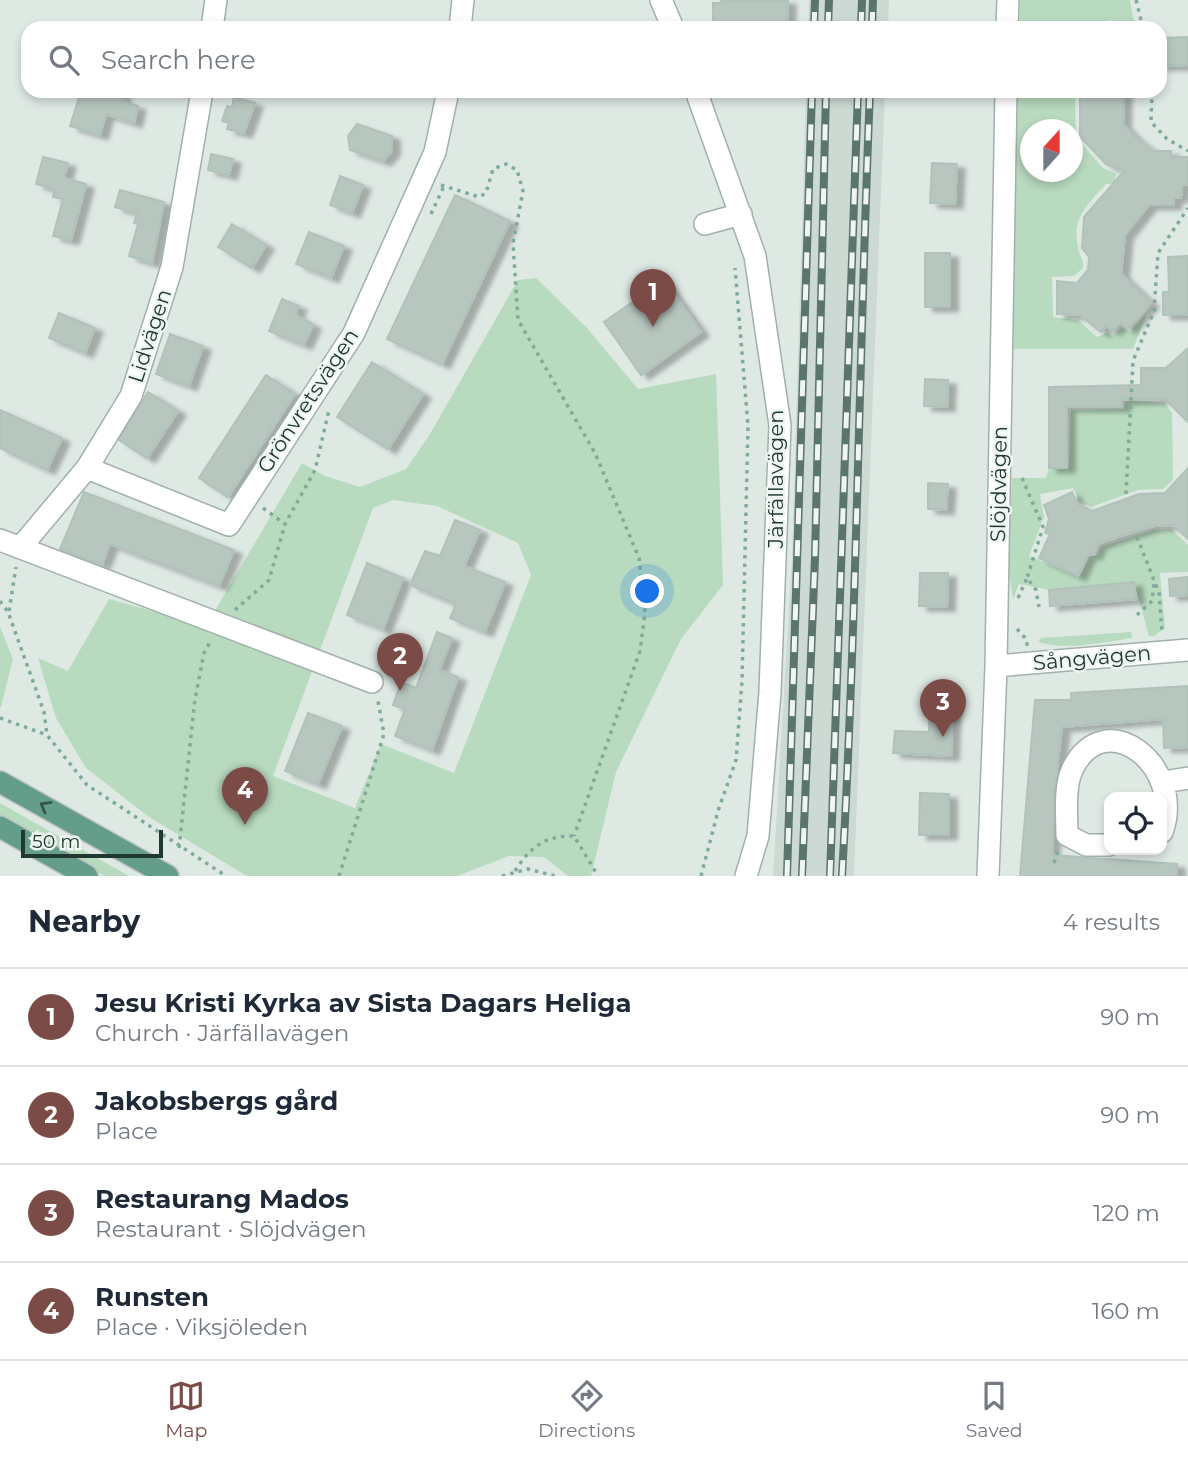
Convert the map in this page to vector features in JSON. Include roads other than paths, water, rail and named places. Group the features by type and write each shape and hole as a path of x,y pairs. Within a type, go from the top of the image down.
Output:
{"main road":[{"path":"0,782 168,876"},
{"path":"0,827 87,876"}],"street":[{"path":"213,21 216,0"},
{"path":"461,21 463,0"},
{"path":"661,0 670,21"},
{"path":"1007,21 1008,0"},
{"name":"Lidvägen","path":"10,544 87,468 131,396 172,267 201,98"},
{"name":"Grönvretsvägen","path":"87,468 229,525 354,333 435,152 447,98"},
{"name":"Järfällavägen","path":"699,98 755,256 780,425 770,692 758,836 746,876"},
{"name":"Slöjdvägen","path":"988,876 996,666 1006,98"},
{"path":"705,224 741,214"},
{"path":"10,544 67,576 372,682"},
{"name":"Sångvägen","path":"996,666 1188,650"},
{"path":"1104,845 1086,845 1067,835 1070,773 1084,750 1104,741 1128,744 1144,754 1164,782 1165,792"},
{"path":"1164,782 1188,778"}],"railway":[{"path":"814,21 815,0"},
{"path":"828,21 829,0"},
{"path":"861,21 862,0"},
{"path":"872,21 873,0"},
{"path":"787,876 812,98"},
{"path":"802,876 815,558 826,98"},
{"path":"830,876 858,98"},
{"path":"842,876 870,98"}],"place":[{"name":"Jesu Kristi Kyrka av Sista Dagars Heliga","path":"653,327"},
{"name":"Jakobsbergs gård","path":"400,691"},
{"name":"Restaurang Mados","path":"943,737"},
{"name":"Runsten","path":"245,825"}]}
